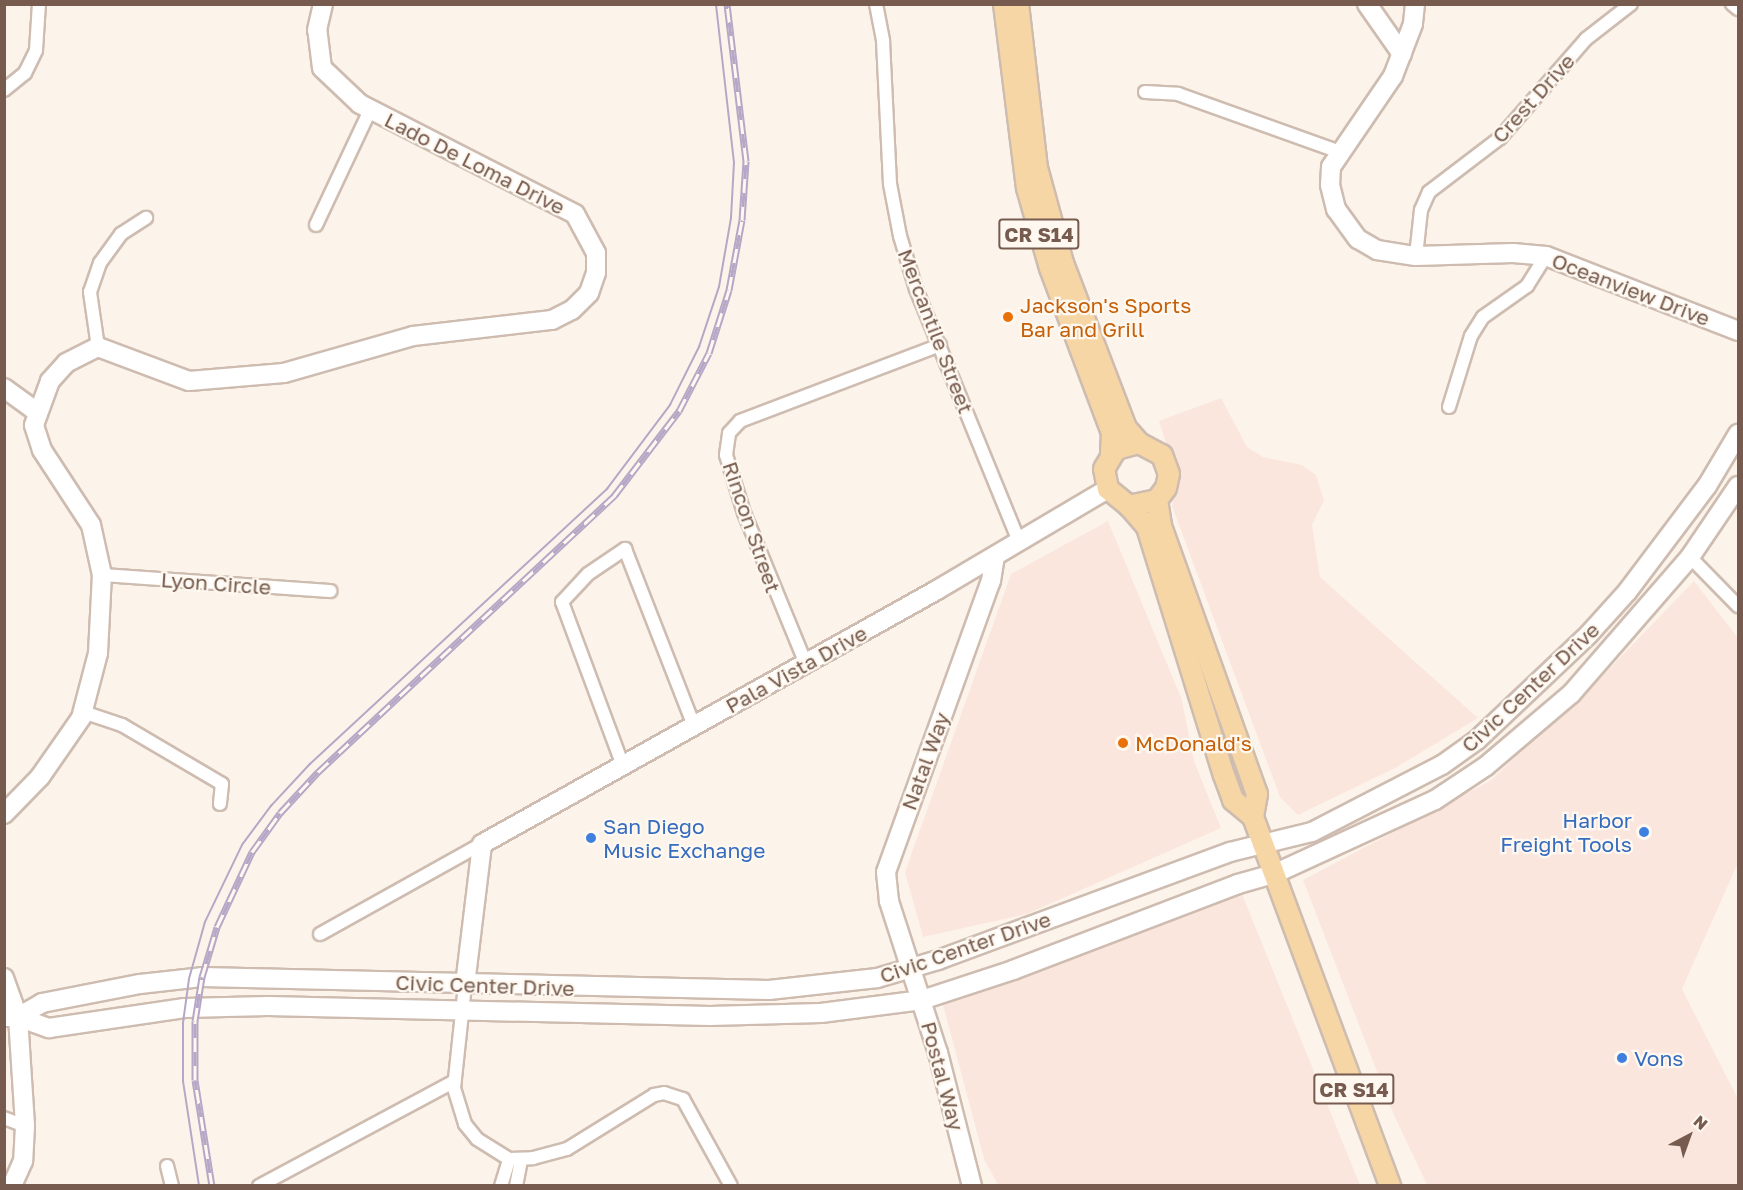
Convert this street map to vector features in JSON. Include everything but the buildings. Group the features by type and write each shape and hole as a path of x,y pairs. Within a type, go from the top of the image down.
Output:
{"main road":[{"name":"CR S14","path":"1004,4 1027,188 1050,268 1112,433 1111,454 1104,468 1108,489 1147,527 1196,696 1233,800 1253,817 1390,1185"},
{"name":"CR S14","path":"1018,4 1036,168 1051,225 1121,417 1139,443 1156,450 1167,466 1169,482 1157,500 1161,526 1257,794 1253,817"},
{"path":"1111,454 1123,445 1139,443"},
{"path":"1128,506 1157,500"}],"street":[{"path":"4,90 25,73 36,50 39,4"},
{"name":"Lado De Loma Drive","path":"98,347 189,381 284,373 413,336 552,320 572,310 589,293 596,253 575,214 370,110 322,68 317,30 323,4"},
{"name":"Mercantile Street","path":"876,4 883,41 891,184 914,283 1019,542"},
{"path":"1367,4 1402,54"},
{"name":"Oceanview Drive","path":"1415,4 1402,54 1374,106 1331,167 1330,185 1336,209 1358,239 1377,250 1416,256 1514,253 1546,256 1738,331"},
{"name":"Crest Drive","path":"1416,256 1421,210 1429,192 1500,138 1586,39 1631,4"},
{"path":"1732,4 1738,9"},
{"path":"1145,92 1178,94 1340,152"},
{"path":"316,225 370,110"},
{"path":"4,814 40,777 83,712 98,653 102,575 92,525 42,450 34,425 37,411 50,381 66,363 98,347 90,292 100,263 121,234 146,218"},
{"path":"1449,407 1471,336 1483,317 1527,285 1546,256"},
{"name":"Rincon Street","path":"806,664 744,513 726,455 729,433 740,421 940,345"},
{"path":"4,388 37,411"},
{"name":"Civic Center Drive","path":"11,1017 42,1003 140,984 202,977 465,985 770,990 877,978 976,947 1220,856 1312,832 1366,808 1424,777 1477,740 1589,634 1628,592 1707,486 1738,434"},
{"path":"1707,486 1703,506 1686,531 1690,557 1738,606"},
{"name":"Civic Center Drive","path":"11,1017 49,1028 198,1007 462,1009 710,1016 821,1013 922,1000 1013,970 1238,884 1274,874 1416,810 1486,766 1570,694 1690,557 1738,486"},
{"name":"Pala Vista Drive","path":"320,934 806,664 1108,489"},
{"path":"623,766 562,602 588,574 625,549 694,726"},
{"name":"Natal Way","path":"912,966 889,900 886,872 991,581 995,556"},
{"name":"Lyon Circle","path":"102,575 330,591"},
{"path":"83,712 122,725 222,784 220,804"},
{"path":"482,844 455,1081 465,1124 477,1139 515,1159 567,1149 654,1095 664,1093 683,1099 730,1185"},
{"name":"Postal Way","path":"912,966 972,1185"},
{"path":"4,978 25,1126 23,1161 12,1185"},
{"path":"259,1185 455,1081"},
{"path":"4,1118 25,1126"},
{"path":"501,1185 515,1159"},
{"path":"515,1159 516,1185"},
{"path":"167,1166 172,1185"}],"shaded area":[{"path":"1221,398 1247,447 1263,457 1302,465 1316,475 1324,500 1312,525 1320,577 1478,718 1397,767 1298,815 1280,797 1172,506 1176,474 1159,421"},
{"path":"1108,521 1182,700 1194,761 1221,828 1027,914 923,937 905,872 1011,574"},
{"path":"1694,581 1738,638 1738,863 1682,989 1738,1099 1738,1185 1427,1185 1393,1113 1303,880 1490,781 1609,669"},
{"path":"1242,894 1360,1185 998,1185 984,1159 942,1001"}],"tram line":[{"path":"199,1186 183,1082 183,1023 189,979 205,922 242,845 271,806 310,764 607,489 670,405 699,347 719,287 731,218 734,163 716,4"}],"railway":[{"path":"212,1186 195,1080 195,1021 202,977 217,927 252,852 280,813 318,772 614,496 679,411 709,353 729,290 742,220 746,161 727,4"}],"place":[{"name":"Jackson's Sports Bar and Grill","path":"1008,317"},
{"name":"McDonald's","path":"1123,743"},
{"name":"Harbor Freight Tools","path":"1644,832"},
{"name":"San Diego Music Exchange","path":"591,838"},
{"name":"Vons","path":"1622,1058"}]}
